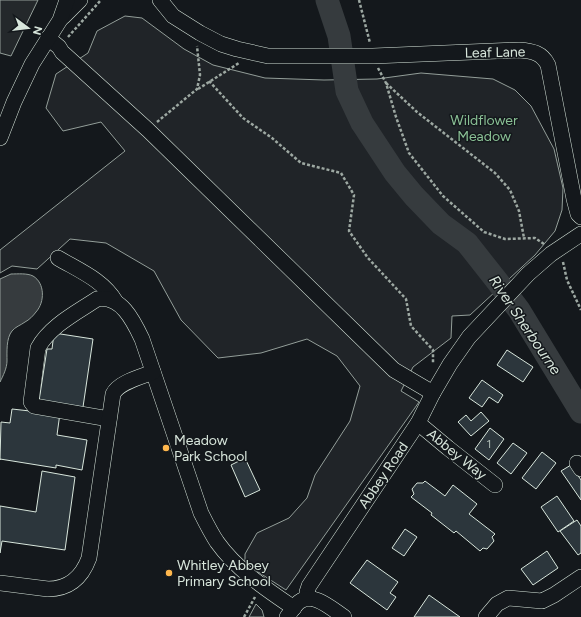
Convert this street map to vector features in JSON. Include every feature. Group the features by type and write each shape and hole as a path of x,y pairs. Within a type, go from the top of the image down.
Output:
{"street":[{"path":"0,138 14,102 32,64 54,43 67,0"},
{"path":"60,20 80,0"},
{"name":"Leaf Lane","path":"160,3 173,16 221,44 268,56 327,56 371,60 520,50 535,52 543,57 548,65 551,75 574,199 578,214 581,217"},
{"path":"54,43 148,130 394,370 433,393"},
{"path":"556,251 581,234"},
{"name":"Abbey Road","path":"309,599 307,592 309,586 418,423 450,364 473,332 528,274 556,251"},
{"path":"58,258 101,283 135,324 142,339 198,505 218,544 234,561 290,612 301,600 309,599 319,601 344,617"},
{"path":"109,419 34,406 31,402 38,348 49,332 96,299 102,298 116,302"},
{"path":"0,583 56,589 66,586 82,574 89,558 113,394 116,389 153,372"},
{"name":"Abbey Way","path":"418,423 495,485"},
{"path":"486,617 497,604 508,598 542,601 581,577"}],"path":[{"path":"54,43 98,0"},
{"path":"359,0 371,60 386,83 417,112 495,173 510,190 519,211 524,238"},
{"path":"196,43 200,75 197,89"},
{"path":"148,130 197,89 255,53"},
{"path":"209,81 243,118 272,138 301,163 341,173 354,195 349,231 368,258 406,299 411,326 434,350 433,364"},
{"path":"386,83 409,153 444,196 484,232 505,239 535,238 556,251 581,310"},
{"path":"244,617 262,587"}],"green space":[{"name":"Wildflower Meadow","path":"125,16 142,18 184,49 213,65 265,78 324,80 377,79 421,73 493,79 515,90 531,106 554,149 563,188 562,210 555,231 535,255 470,315 452,316 451,338 413,367 401,391 419,402 286,590 252,568 245,561 245,554 257,533 289,518 307,498 315,475 350,421 360,386 337,356 307,339 261,353 218,358 181,320 154,271 106,243 70,239 37,269 12,266 0,273 0,250 125,151 101,122 63,131 46,108 56,74 88,53 97,31"},
{"path":"256,604 262,610 264,617 249,617"}],"shaded area":[{"path":"0,0 38,0 11,56 0,53"},
{"path":"11,274 31,275 37,279 42,288 42,298 39,308 34,315 15,328 10,334 7,346 5,372 0,382 0,279"}],"building":[{"path":"54,333 93,339 83,407 39,401 47,349 52,349"},
{"path":"507,350 533,367 523,382 497,365"},
{"path":"482,380 503,395 498,403 489,397 482,407 469,398"},
{"path":"12,409 60,413 57,435 87,440 82,470 56,465 56,468 0,459 1,422 10,423"},
{"path":"481,412 489,421 471,436 458,422 466,415 471,421"},
{"path":"490,428 504,439 489,460 475,449"},
{"path":"513,443 527,453 511,474 497,463"},
{"path":"542,452 556,463 536,489 522,478"},
{"path":"245,458 260,490 245,497 231,465"},
{"path":"571,465 581,480 581,500 561,471"},
{"path":"42,471 75,477 65,550 2,541 0,553 0,506 36,512"},
{"path":"425,481 445,496 453,485 477,504 469,514 495,534 492,537 494,541 487,549 483,548 480,551 456,531 454,533 431,515 432,513 411,497 414,494 412,489 417,483 423,483"},
{"path":"557,496 574,521 558,532 541,507"},
{"path":"577,520 581,526 581,553 578,555 560,531"},
{"path":"405,529 417,537 404,556 392,548"},
{"path":"547,551 558,568 533,585 521,569"},
{"path":"367,560 398,582 390,593 396,597 387,610 350,583"},
{"path":"429,595 460,617 414,617"}],"waterway":[{"name":"River Sherbourne","path":"327,0 339,36 347,91 362,123 395,173 414,196 441,224 467,243 519,310 581,412"}],"place":[{"name":"Meadow Park School","path":"166,448"},
{"name":"Whitley Abbey Primary School","path":"169,573"}]}
